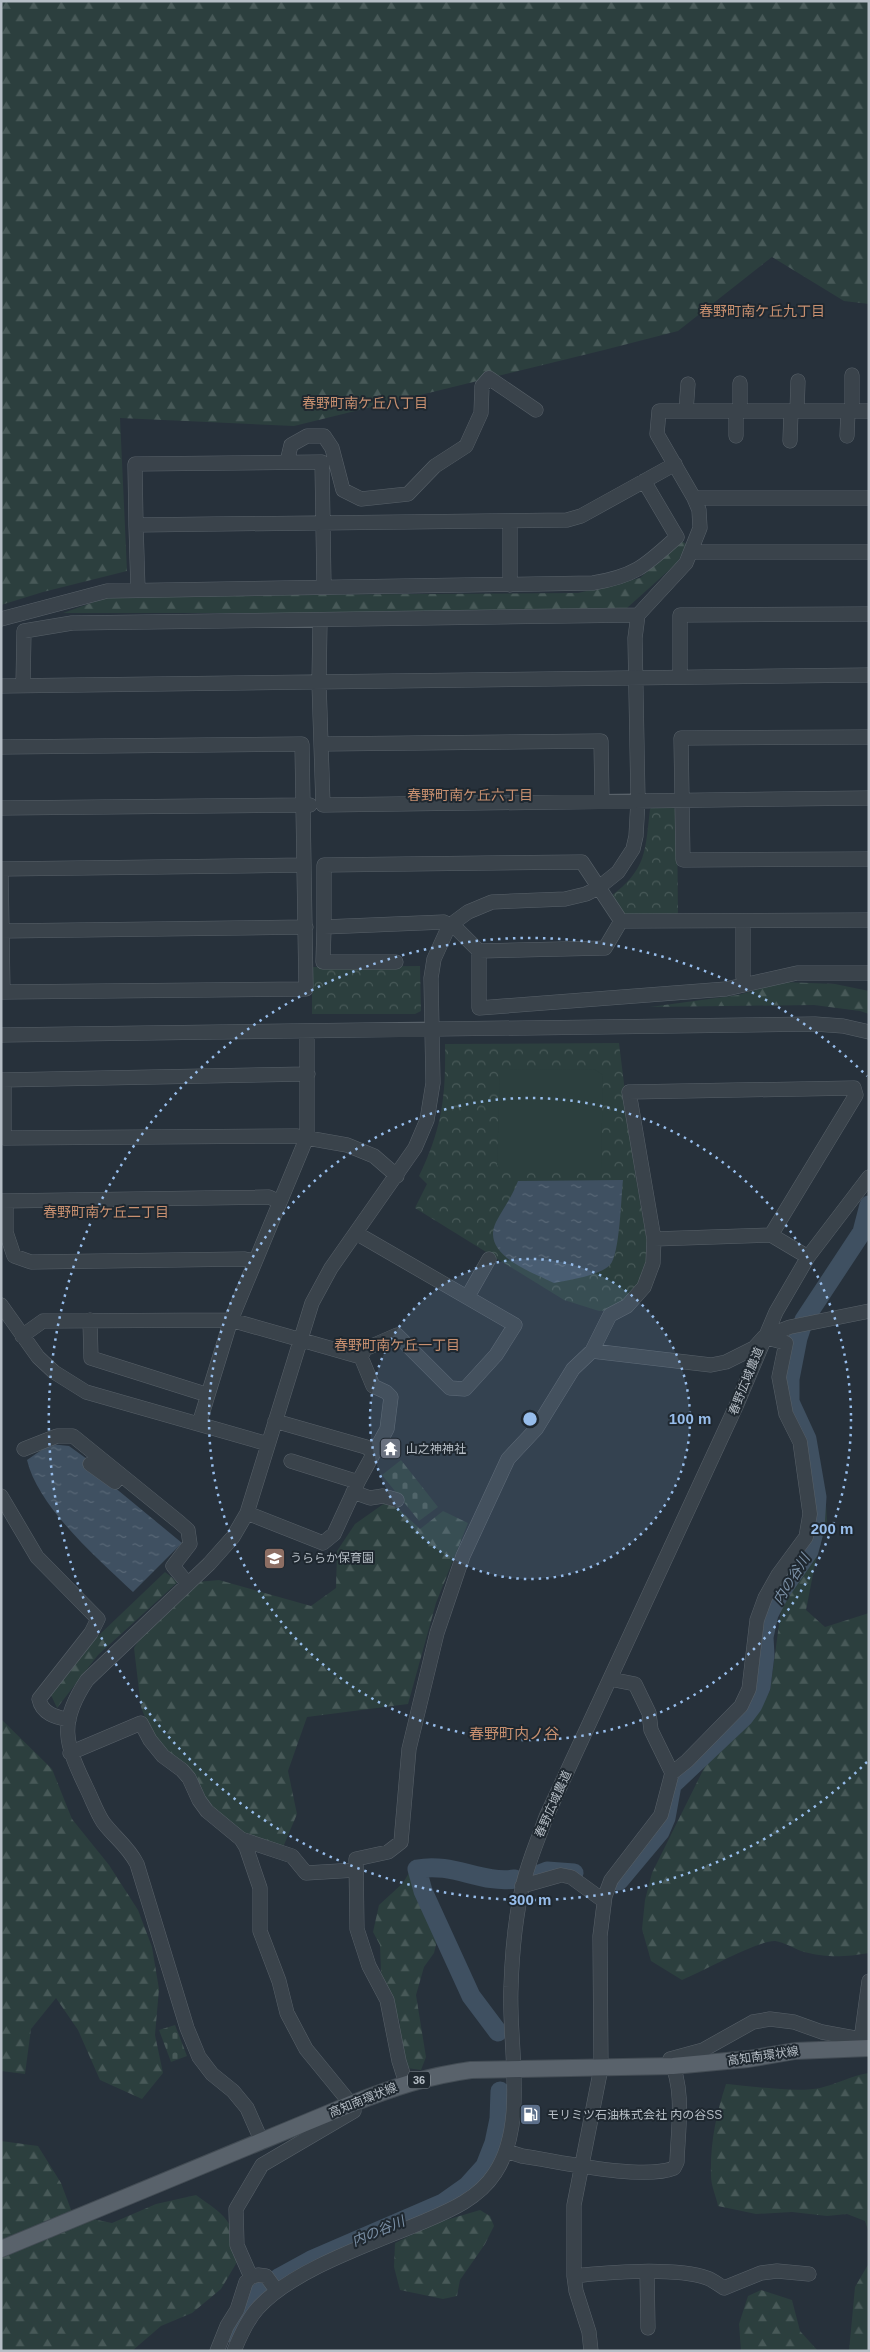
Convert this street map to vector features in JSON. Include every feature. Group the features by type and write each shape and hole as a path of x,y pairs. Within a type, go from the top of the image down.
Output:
{"main road":[{"name":"高知南環状線","path":"1,2249 406,2083 471,2070 513,2071 673,2066 748,2059 795,2051 863,2045"}],"street":[{"path":"847,436 852,375"},
{"path":"287,462 292,445 307,436 324,436 332,448 343,490 361,499 408,494 435,466 466,446 481,413 482,386 489,378 536,410"},
{"path":"790,441 798,381"},
{"path":"736,436 740,383"},
{"path":"686,411 688,384"},
{"path":"262,2142 247,2108 233,2091 212,2074 199,2057 187,2028 131,1852 99,1816 70,1753 69,1720 74,1700 87,1680 188,1584 233,1537 247,1513 312,1303 331,1268 415,1148 427,1120 433,1082 432,968 448,926 468,912 492,902 565,899 586,894 598,888 618,872 633,848 636,836 638,800 635,638 638,616 686,563 700,528 699,510 694,498 657,434 659,411 869,411"},
{"path":"138,590 135,464 322,462 324,586"},
{"path":"136,525 567,520 581,516 675,464"},
{"path":"1,619 92,594 138,590 593,583 617,579 644,567 678,537 644,481"},
{"path":"694,498 869,498"},
{"path":"510,522 510,584"},
{"path":"692,552 869,552"},
{"path":"680,677 680,615 869,614"},
{"path":"23,686 24,631 72,623 638,616"},
{"path":"320,621 319,683 323,805"},
{"path":"1,686 869,675"},
{"path":"869,737 681,738 683,860 869,859"},
{"path":"322,744 601,741 602,800"},
{"path":"1,747 302,744 306,927 306,989 3,992 2,869 304,866"},
{"path":"1,808 869,798"},
{"path":"396,962 323,962 324,865 582,862 621,921"},
{"path":"621,921 869,920"},
{"path":"479,951 606,948 621,921"},
{"path":"743,921 743,977 745,984"},
{"path":"324,927 444,922 448,926 457,929 479,951 479,1008 726,989 797,973 869,973"},
{"path":"2,931 306,927"},
{"path":"1,1035 815,1024 843,1026 869,1032"},
{"path":"199,1424 231,1320 307,1137 307,1032"},
{"path":"308,1074 3,1080 4,1138 307,1137 347,1145 374,1156 397,1176"},
{"path":"406,2083 399,2061 388,2000 369,1966 357,1929 356,1859 388,1852 401,1842 409,1749 437,1633 464,1556 508,1459 536,1429 573,1369 592,1351 610,1315 627,1306 644,1287 653,1263 654,1238 629,1092 854,1088 856,1095 771,1236"},
{"name":"春野広域農道","path":"234,2351 242,2332 272,2284 299,2277 448,2211 475,2196 496,2173 506,2151 512,2125 511,1985 522,1886 546,1818 737,1404 764,1337 808,1258 869,1177"},
{"path":"254,1261 245,1258 31,1262 14,1256 6,1232 3,1201 269,1197 280,1202"},
{"path":"247,1513 323,1543 334,1534 355,1487 387,1429 391,1397 386,1392 373,1386 361,1357 365,1349 397,1335 450,1388 465,1390 496,1355 515,1325 468,1296 356,1233"},
{"path":"654,1238 771,1236 808,1258"},
{"path":"468,1296 488,1259"},
{"path":"1,1306 38,1357 54,1372 86,1392 268,1444"},
{"path":"592,1351 712,1366 726,1362 754,1348 764,1337 790,1328 810,1322 869,1312"},
{"path":"90,1320 91,1358 208,1395"},
{"path":"22,1336 42,1321 231,1320 361,1357"},
{"path":"591,2351 590,2332 576,2291 574,2276 574,2205 601,2068 600,1936 605,1895 661,1815 672,1773 687,1761 741,1706 749,1689 757,1620 765,1598 778,1575 806,1537 810,1514 800,1442 786,1414 779,1377 786,1343 764,1337"},
{"path":"275,1421 366,1447 374,1453"},
{"path":"24,1449 57,1436 73,1436 179,1522 188,1530 190,1544 174,1566 188,1584"},
{"path":"291,1461 355,1487 370,1498 383,1496 397,1500"},
{"path":"90,1464 175,1525 179,1522"},
{"path":"1,1496 37,1557 98,1619 91,1633 39,1699 40,1706 52,1716 69,1720"},
{"path":"610,1679 635,1684 649,1713 651,1730 672,1773"},
{"path":"70,1753 142,1723 150,1740 163,1756 182,1770 189,1778 199,1800 207,1811 241,1840 246,1847 260,1888 260,1931 279,1981 287,2013 306,2049 352,2104 354,2111 268,2160 257,2172 236,2209 237,2245 251,2277"},
{"path":"241,1840 292,1856 306,1872 356,1870"},
{"path":"522,1886 561,1875 571,1877 605,1895"},
{"path":"506,2151 522,2156 635,2173 666,2171 674,2168 677,2162 679,2101 670,2059 703,2050 753,2022 770,2019 794,2022 863,2045 869,1981"},
{"path":"574,2276 648,2272 708,2278 724,2288 761,2273 777,2271 809,2274"},
{"path":"648,2272 648,2328"},
{"path":"218,2351 226,2326 237,2310 246,2282 251,2277 258,2275 272,2284"}],"green space":[{"path":"1,1 869,1 869,304 844,301 772,257 678,331 604,350 294,426 120,418 127,571 43,592 1,605"},
{"path":"681,541 687,544 677,563 627,608 319,613 63,613 111,596 578,593 640,578"},
{"path":"656,805 672,806 677,812 678,918 624,917 610,897 622,887 638,868 645,848 650,809"},
{"path":"420,966 421,1011 415,1014 312,1014 312,967"},
{"path":"784,982 835,984 869,991 869,1014 860,1011 814,1005 650,1007 738,995"},
{"path":"619,1043 635,1173 650,1257 637,1290 614,1310 599,1311 564,1300 415,1208 427,1184 419,1176 433,1143 441,1112 445,1080 445,1044"},
{"path":"594,1069 603,1075 601,1169 500,1169 497,1165 500,1070"},
{"path":"401,1460 438,1507 419,1521 382,1475"},
{"path":"825,1489 827,1521 815,1564 806,1610 825,1627 869,1613 869,1953 829,1956 804,1952 775,1941 767,1942 682,1980 651,1961 642,1929 645,1900 652,1873 716,1744 749,1721 770,1691 783,1595 801,1541 808,1493"},
{"path":"389,1500 420,1529 443,1511 468,1523 436,1603 408,1704 307,1717 288,1771 297,1814 281,1852 253,1843 219,1818 189,1771 153,1737 141,1707 134,1648 143,1634 165,1616 197,1582 219,1580 311,1606 336,1588 337,1551 355,1524"},
{"path":"165,1572 178,1582 98,1655 57,1708 51,1695 97,1637"},
{"path":"1,1719 52,1769 72,1819 109,1865 138,1910 152,1947 159,1989 155,2035 163,2073 142,2099 100,2080 78,2030 56,1998 31,2029 25,2074 1,2071"},
{"path":"413,1866 417,1884 434,1916 439,1933 434,1953 424,1967 416,1995 426,2057 421,2070 407,2068 398,2048 400,2022 389,1999 381,1972 380,1945 373,1932 379,1905 403,1883"},
{"path":"175,2025 187,2056 171,2062 159,2030"},
{"path":"869,2073 869,2233 865,2221 847,2214 827,2216 792,2212 756,2214 718,2206 711,2180 711,2164 719,2107 726,2084 810,2089 820,2088"},
{"path":"1,2141 38,2146 61,2183 73,2215 112,2223 156,2204 196,2195 215,2208 226,2220 234,2234 240,2257 221,2289 192,2313 161,2326 132,2351 1,2351"},
{"path":"480,2210 490,2216 494,2226 485,2244 460,2280 457,2296 443,2299 400,2290 394,2267 395,2243 436,2223"},
{"path":"869,2263 869,2351 849,2351 855,2287"},
{"path":"761,2290 792,2300 800,2331 818,2351 741,2351 739,2324 748,2296"}],"water":[{"path":"623,1180 620,1225 616,1249 610,1265 599,1272 554,1283 511,1261 495,1244 493,1234 496,1222 518,1181"},
{"path":"50,1444 69,1446 87,1459 85,1463 182,1543 133,1592 71,1531 43,1496 33,1478 27,1460"}],"waterway":[{"name":"内の谷川","path":"619,1881 660,1832 666,1818 672,1785 744,1717 753,1705 761,1687 765,1655 764,1637 769,1614 780,1593 809,1551 815,1528 817,1497 807,1439 790,1402 790,1379 798,1338 804,1320 862,1232 869,1205"},
{"name":"内の谷川","path":"498,2032 471,1996 423,1891 417,1869 443,1868 490,1879 515,1879"},
{"name":"内の谷川","path":"529,1878 547,1871 574,1873"},
{"name":"内の谷川","path":"231,2333 253,2297 280,2277 311,2260 443,2203 467,2186 485,2166 494,2143 499,2119 500,2091"}],"place":[{"name":"山之神神社","path":"390,1449"},
{"name":"うららか保育園","path":"274,1558"},
{"name":"モリミツ石油株式会社 内の谷SS","path":"531,2115"}],"district":[{"name":"春野町南ケ丘九丁目","path":"762,311"},
{"name":"春野町南ケ丘八丁目","path":"365,403"},
{"name":"春野町南ケ丘六丁目","path":"470,795"},
{"name":"春野町南ケ丘二丁目","path":"106,1212"},
{"name":"春野町南ケ丘一丁目","path":"397,1345"},
{"name":"春野町内ノ谷","path":"514,1733"}]}
